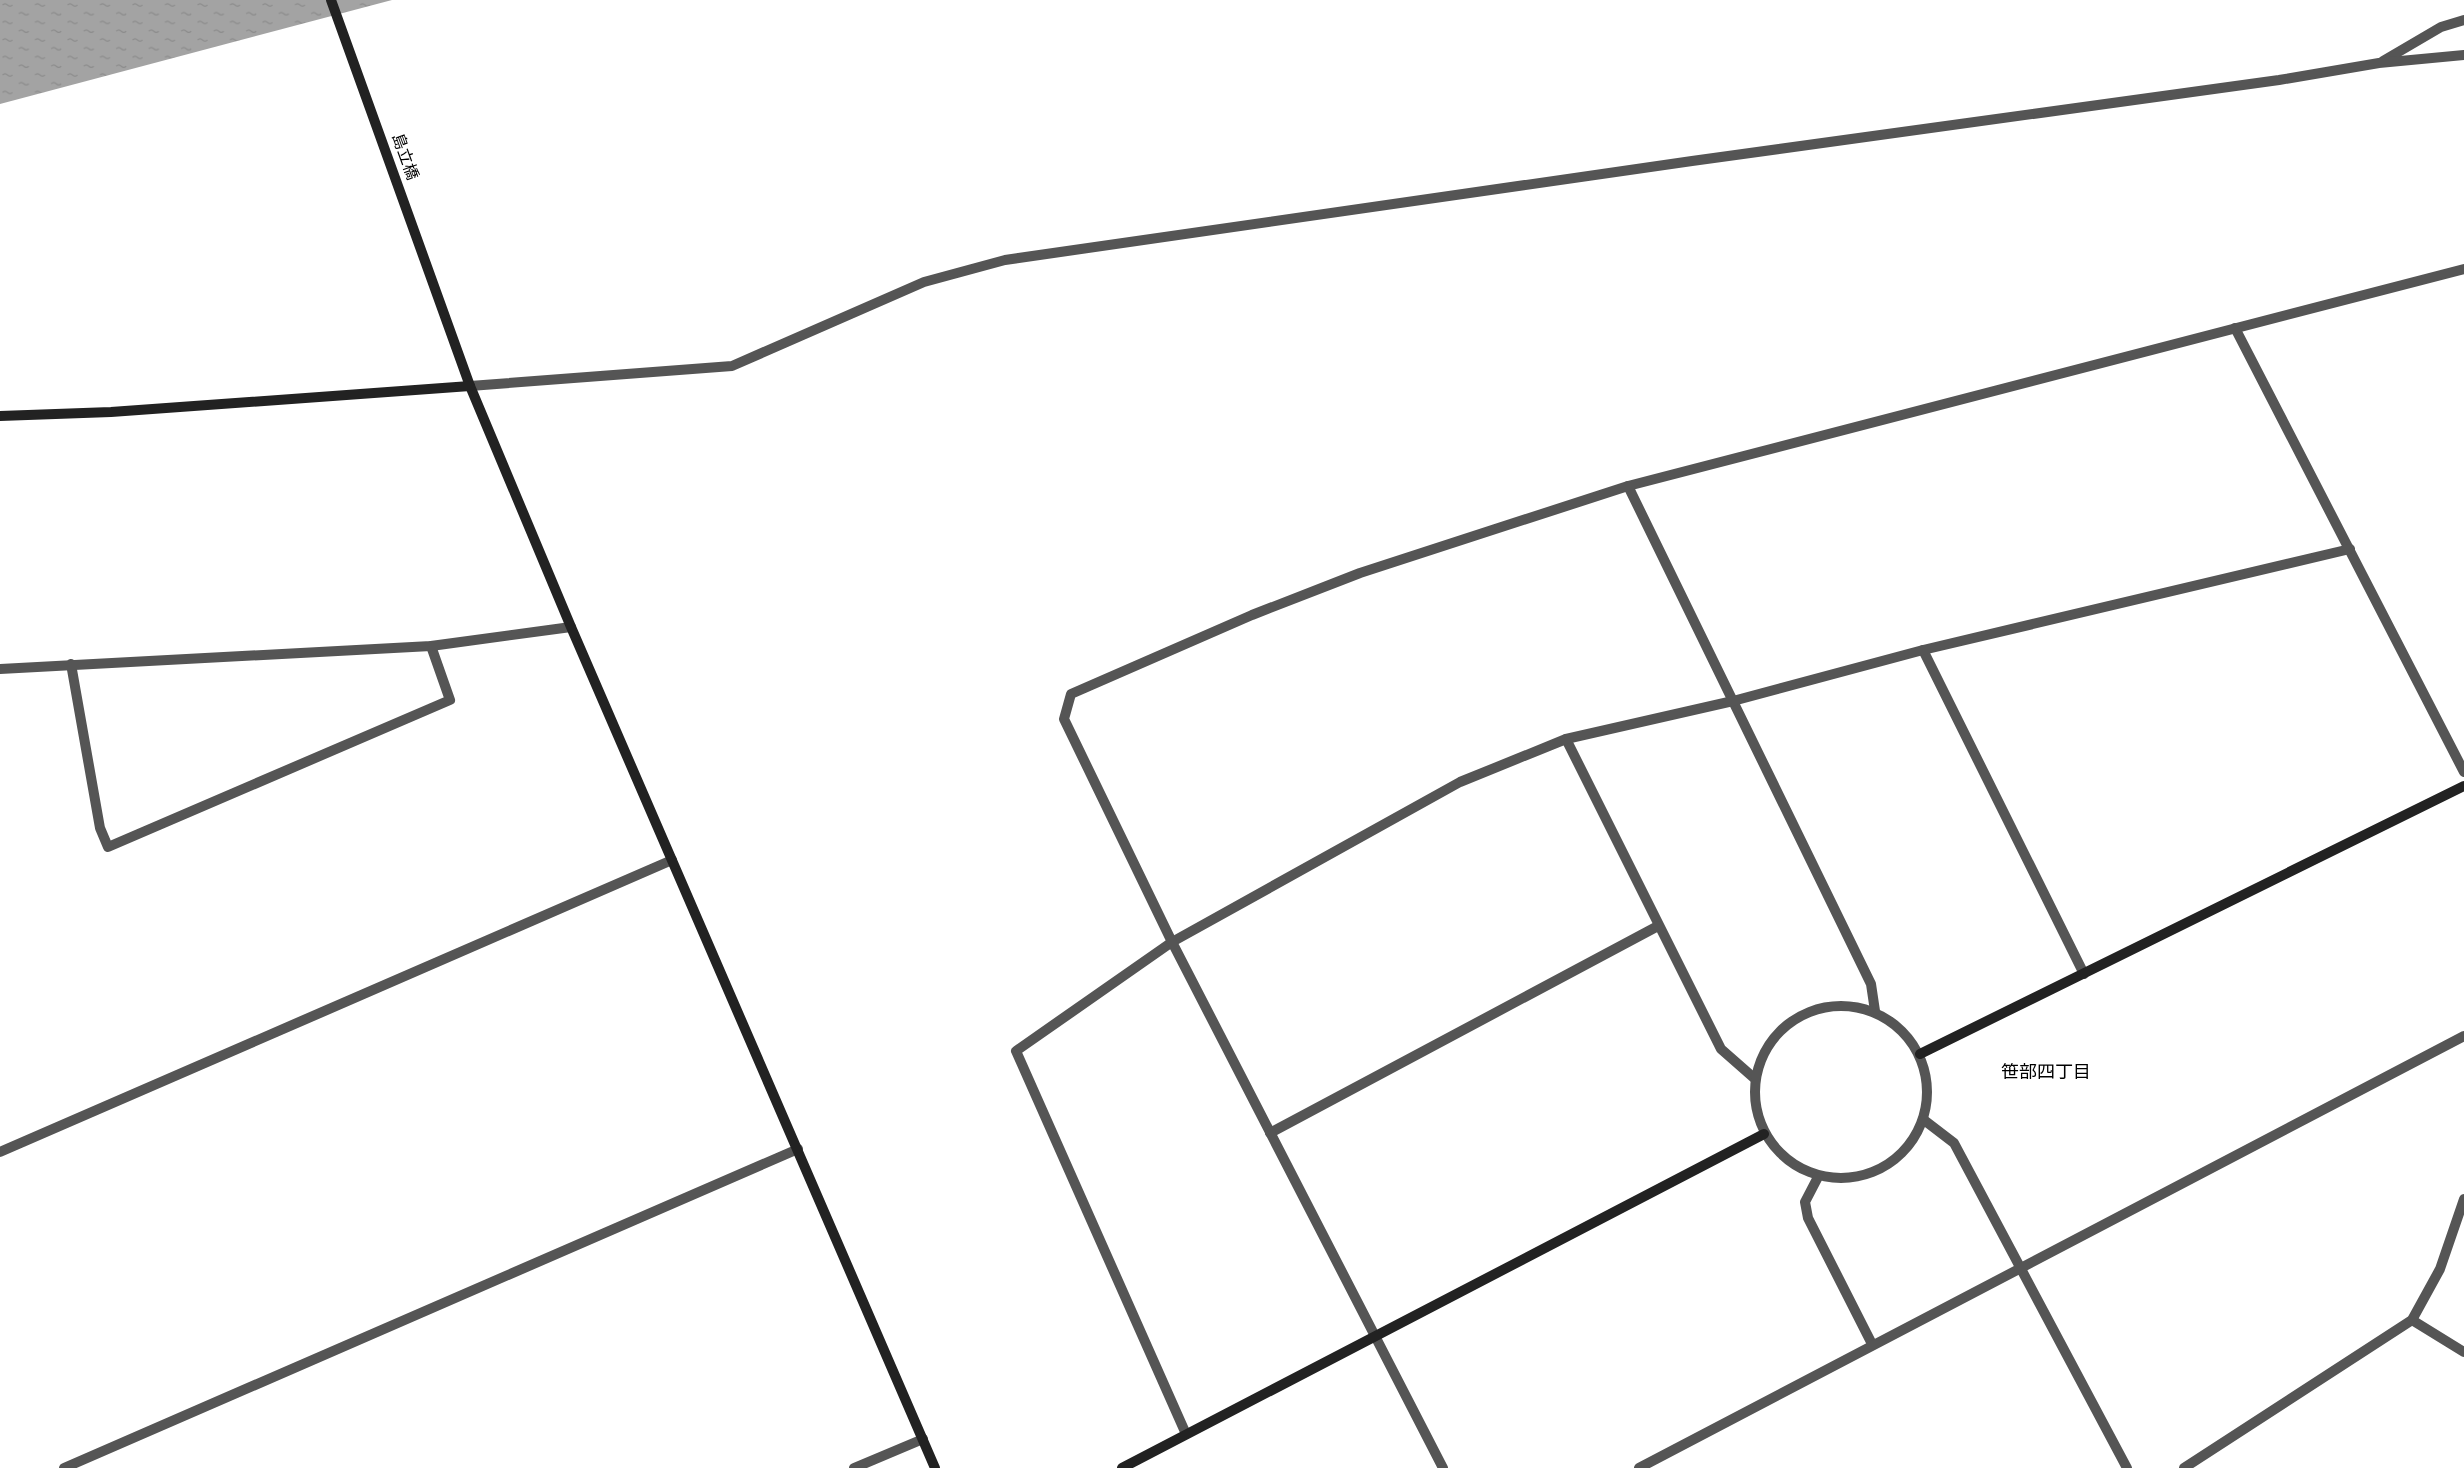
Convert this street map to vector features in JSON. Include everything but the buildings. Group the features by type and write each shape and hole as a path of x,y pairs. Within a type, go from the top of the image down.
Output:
{"street":[{"name":"島立橋","path":"331,0 470,386 571,627 935,1468"},
{"path":"2379,63 2441,26 2464,20"},
{"path":"0,416 111,412 732,366 924,282 1004,260 1692,160 2279,80 2379,63 2464,54"},
{"path":"1443,1468 1172,942 1064,719 1071,694 1252,615 1360,574 1628,486 2234,328 2463,271"},
{"path":"2234,328 2464,772"},
{"path":"1628,486 1871,984 1875,1011"},
{"path":"1186,1434 1016,1051 1172,942 1460,782 1566,740 1733,701 1923,650 2350,549"},
{"path":"0,669 431,646 571,627"},
{"path":"71,664 100,828 108,847 450,700 431,646"},
{"path":"1923,650 2084,974"},
{"path":"1566,740 1721,1049 1754,1078"},
{"path":"1920,1054 2464,786"},
{"path":"0,1152 672,860"},
{"path":"1270,1133 1658,926"},
{"path":"1849,1004 1875,1011 1898,1026 1908,1036 1920,1054 1927,1075 1928,1098 1924,1120 1912,1143 1893,1160 1845,1180 1818,1177 1796,1168 1784,1158 1764,1134 1754,1106 1754,1078 1762,1053 1778,1031 1833,1005 1849,1004"},
{"path":"1639,1468 1872,1344 2020,1269 2464,1036"},
{"path":"1924,1120 1954,1143 2127,1468"},
{"path":"1122,1468 1764,1134"},
{"path":"64,1468 798,1149"},
{"path":"1818,1177 1805,1202 1808,1218 1872,1344"},
{"path":"2184,1468 2412,1320 2440,1269 2464,1199"},
{"path":"2412,1320 2464,1352"},
{"path":"854,1468 923,1439"}],"water":[{"path":"0,0 392,0 0,104"}],"district":[{"name":"笹部四丁目","path":"2046,1073"}]}
